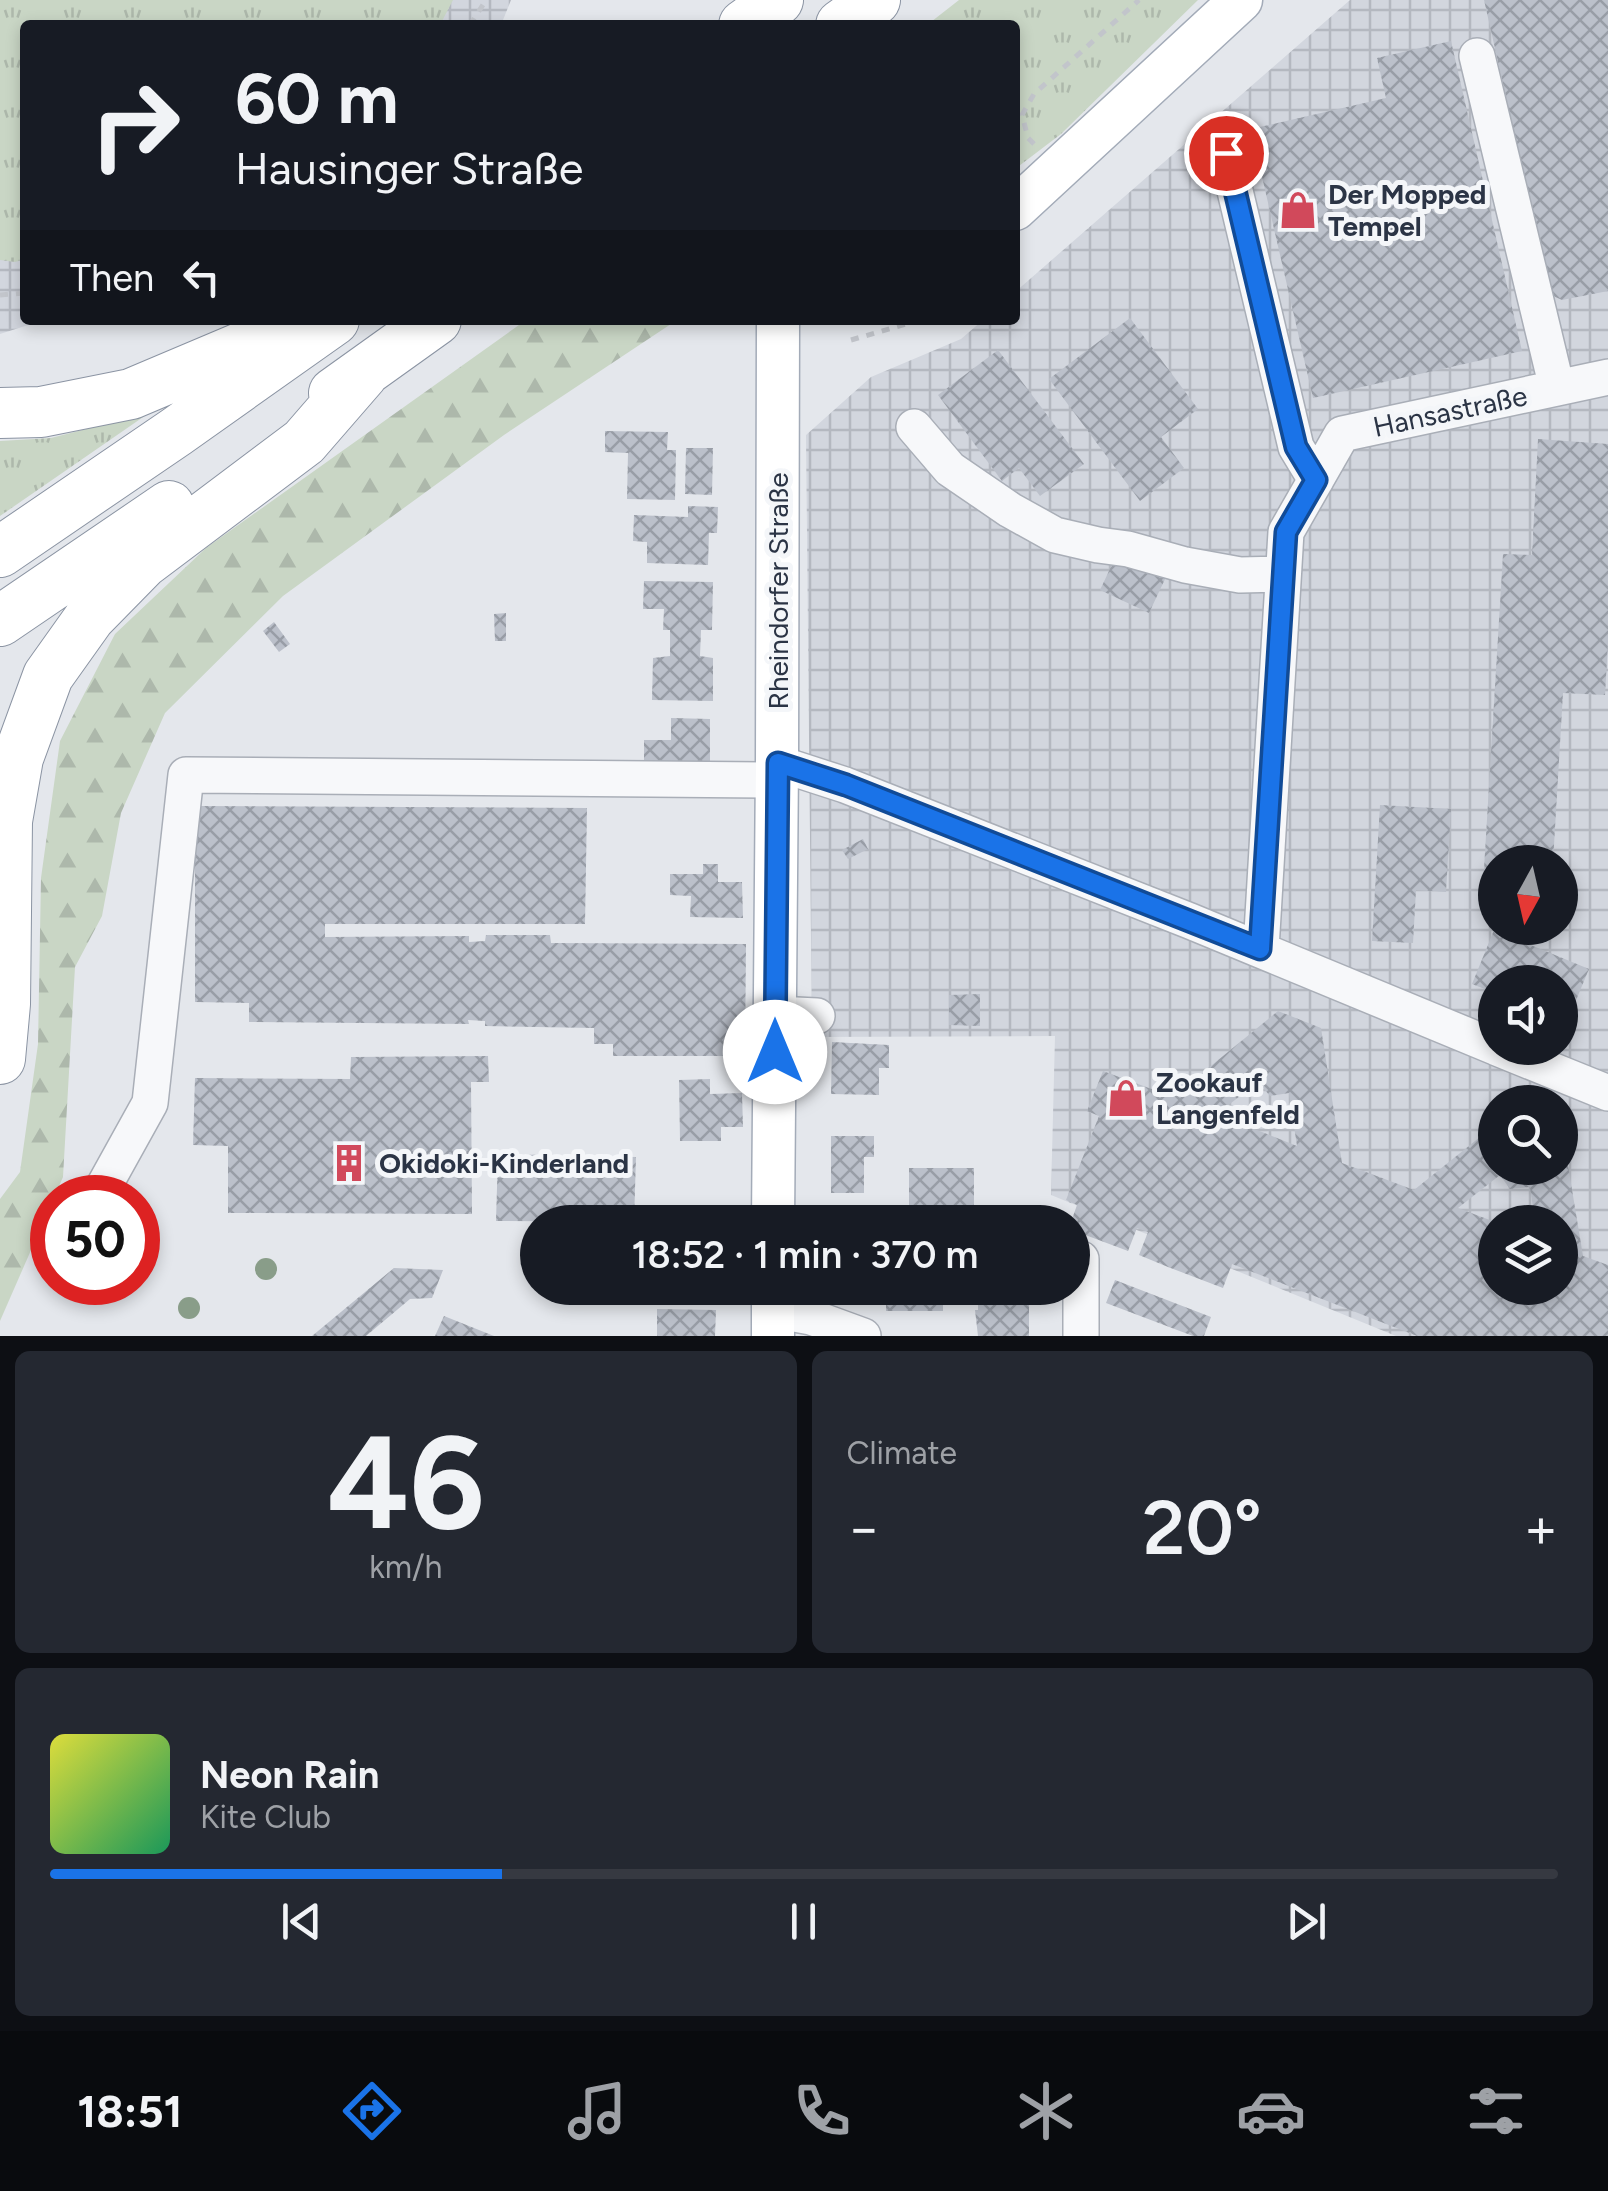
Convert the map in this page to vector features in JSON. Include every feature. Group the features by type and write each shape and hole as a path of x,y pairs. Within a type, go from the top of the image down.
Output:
{"highway":[{"path":"751,20 780,0"},
{"path":"847,20 875,0"},
{"path":"0,413 40,412 131,394 285,325"},
{"path":"0,552 327,325"},
{"path":"0,621 429,325"},
{"path":"0,1059 5,1004 7,821 18,758 48,676 90,618 143,563 304,442 363,374"}],"main road":[{"path":"1020,204 1241,0"},
{"name":"Rheindorfer Straße","path":"769,1205 760,1167 796,1015 777,771 778,325"}],"street":[{"path":"1477,56 1558,388"},
{"path":"1226,153 1296,447 1316,480"},
{"name":"Hansastraße","path":"1260,949 1286,532 1342,434 1608,377"},
{"path":"914,427 950,468 1010,510 1055,535 1098,546 1128,548 1240,576 1282,574"},
{"path":"110,1175 150,1102 186,775 777,771 846,785 1478,1040"},
{"path":"1540,1065 1608,1093"},
{"path":"1081,1305 1081,1336"},
{"path":"773,1311 811,1318 862,1336"}],"path":[{"path":"1056,171 1028,138 1022,116 1034,94 1139,0"},
{"path":"851,340 903,325"}],"shaded area":[{"path":"0,0 511,0 503,20 20,20 20,325 28,325 0,334"},
{"path":"1350,0 1608,0 1608,1336 1396,1336 1090,1211 1090,1205 1075,1205 1051,1195 1055,1036 812,1037 806,435 871,377 961,339 977,325 1020,325 1020,288"}],"green space":[{"path":"0,0 453,0 443,20 20,20 20,260 0,260"},
{"path":"959,0 1198,0 1061,134 1020,165 1020,20 933,20"},
{"path":"519,325 669,325 504,435 283,596 165,713 121,813 102,916 75,967 63,1175 30,1175 30,1252 0,1321 0,1199 20,1172 38,1044 41,878 60,741 115,634 206,548"},
{"path":"149,413 0,516 0,441 51,438"}],"building":[{"path":"1484,0 1608,0 1608,291 1562,300 1551,295"},
{"path":"1451,41 1522,351 1313,398 1251,129 1386,98 1377,58"},
{"path":"1130,318 1198,409 1161,437 1184,468 1140,501 1049,379"},
{"path":"998,350 1084,464 1040,496 1019,468 1002,481 938,395"},
{"path":"605,431 668,432 667,450 676,450 675,500 627,499 628,453 605,452"},
{"path":"1538,439 1608,444 1605,695 1563,693 1554,845 1485,845 1503,554 1532,555"},
{"path":"686,448 713,448 712,495 685,494"},
{"path":"688,506 718,507 717,533 709,533 708,565 647,563 647,542 633,541 634,515 688,517"},
{"path":"1117,554 1166,577 1149,613 1100,590"},
{"path":"644,581 713,582 712,630 701,630 700,656 713,658 713,701 652,700 653,658 670,656 670,630 663,630 664,609 643,609"},
{"path":"506,613 506,641 495,641 494,614"},
{"path":"274,622 290,644 279,652 263,631"},
{"path":"671,718 710,719 710,765 644,764 644,740 671,740"},
{"path":"1380,805 1451,809 1446,892 1416,890 1413,943 1372,941"},
{"path":"195,806 587,808 585,924 325,924 325,937 469,936 469,942 485,941 486,935 550,935 551,943 746,944 745,1056 613,1056 613,1044 594,1044 594,1028 485,1026 485,1021 468,1020 469,1024 249,1022 249,1003 195,1002"},
{"path":"863,839 868,849 848,859 842,850"},
{"path":"703,864 718,864 718,882 742,882 743,918 690,917 691,896 670,895 670,874 703,874"},
{"path":"1488,945 1531,945 1589,969 1578,996 1578,965 1480,965"},
{"path":"980,994 980,1026 949,1025 949,995"},
{"path":"1278,1011 1321,1028 1342,1163 1414,1190 1478,1139 1478,1185 1487,1185 1458,1208 1478,1216 1478,1305 1578,1305 1578,1226 1583,1256 1608,1265 1608,1336 1417,1336 1232,1264 1223,1288 1168,1267 1139,1255 1148,1232 1137,1228 1128,1251 1090,1237 1090,1205 1066,1200 1099,1116 1087,1111 1103,1071 1173,1097","holes":["1258,1082 1270,1096 1289,1093 1297,1146 1217,1114"]},
{"path":"832,1042 889,1045 889,1068 879,1068 879,1095 831,1094"},
{"name":"Okidoki-Kinderland","path":"488,1056 489,1082 471,1082 472,1214 228,1213 228,1146 193,1145 195,1078 350,1079 351,1057"},
{"path":"710,1079 710,1094 742,1093 743,1127 721,1127 721,1141 680,1141 679,1080"},
{"path":"831,1136 874,1136 874,1157 864,1157 864,1193 831,1193"},
{"path":"498,1154 636,1157 635,1205 520,1205 520,1221 496,1221"},
{"path":"909,1168 974,1168 974,1205 909,1205"},
{"path":"1507,1185 1571,1185 1575,1205 1533,1205 1530,1187 1510,1189"},
{"path":"394,1268 443,1270 432,1298 410,1299 366,1336 312,1336"},
{"path":"1115,1280 1211,1317 1204,1336 1193,1336 1106,1303"},
{"path":"886,1305 943,1305 943,1311 886,1311"},
{"path":"978,1305 1029,1305 1029,1336 978,1336"},
{"path":"657,1309 716,1310 715,1336 657,1336"},
{"path":"444,1316 494,1336 435,1336"}],"place":[{"name":"Der Mopped Tempel","path":"1298,210"},
{"name":"Zookauf Langenfeld","path":"1126,1098"},
{"name":"Okidoki-Kinderland","path":"349,1163"}],"route":[{"path":"775,1052 778,763 846,785 1260,949 1286,532 1316,480 1296,447 1226,153"}]}
